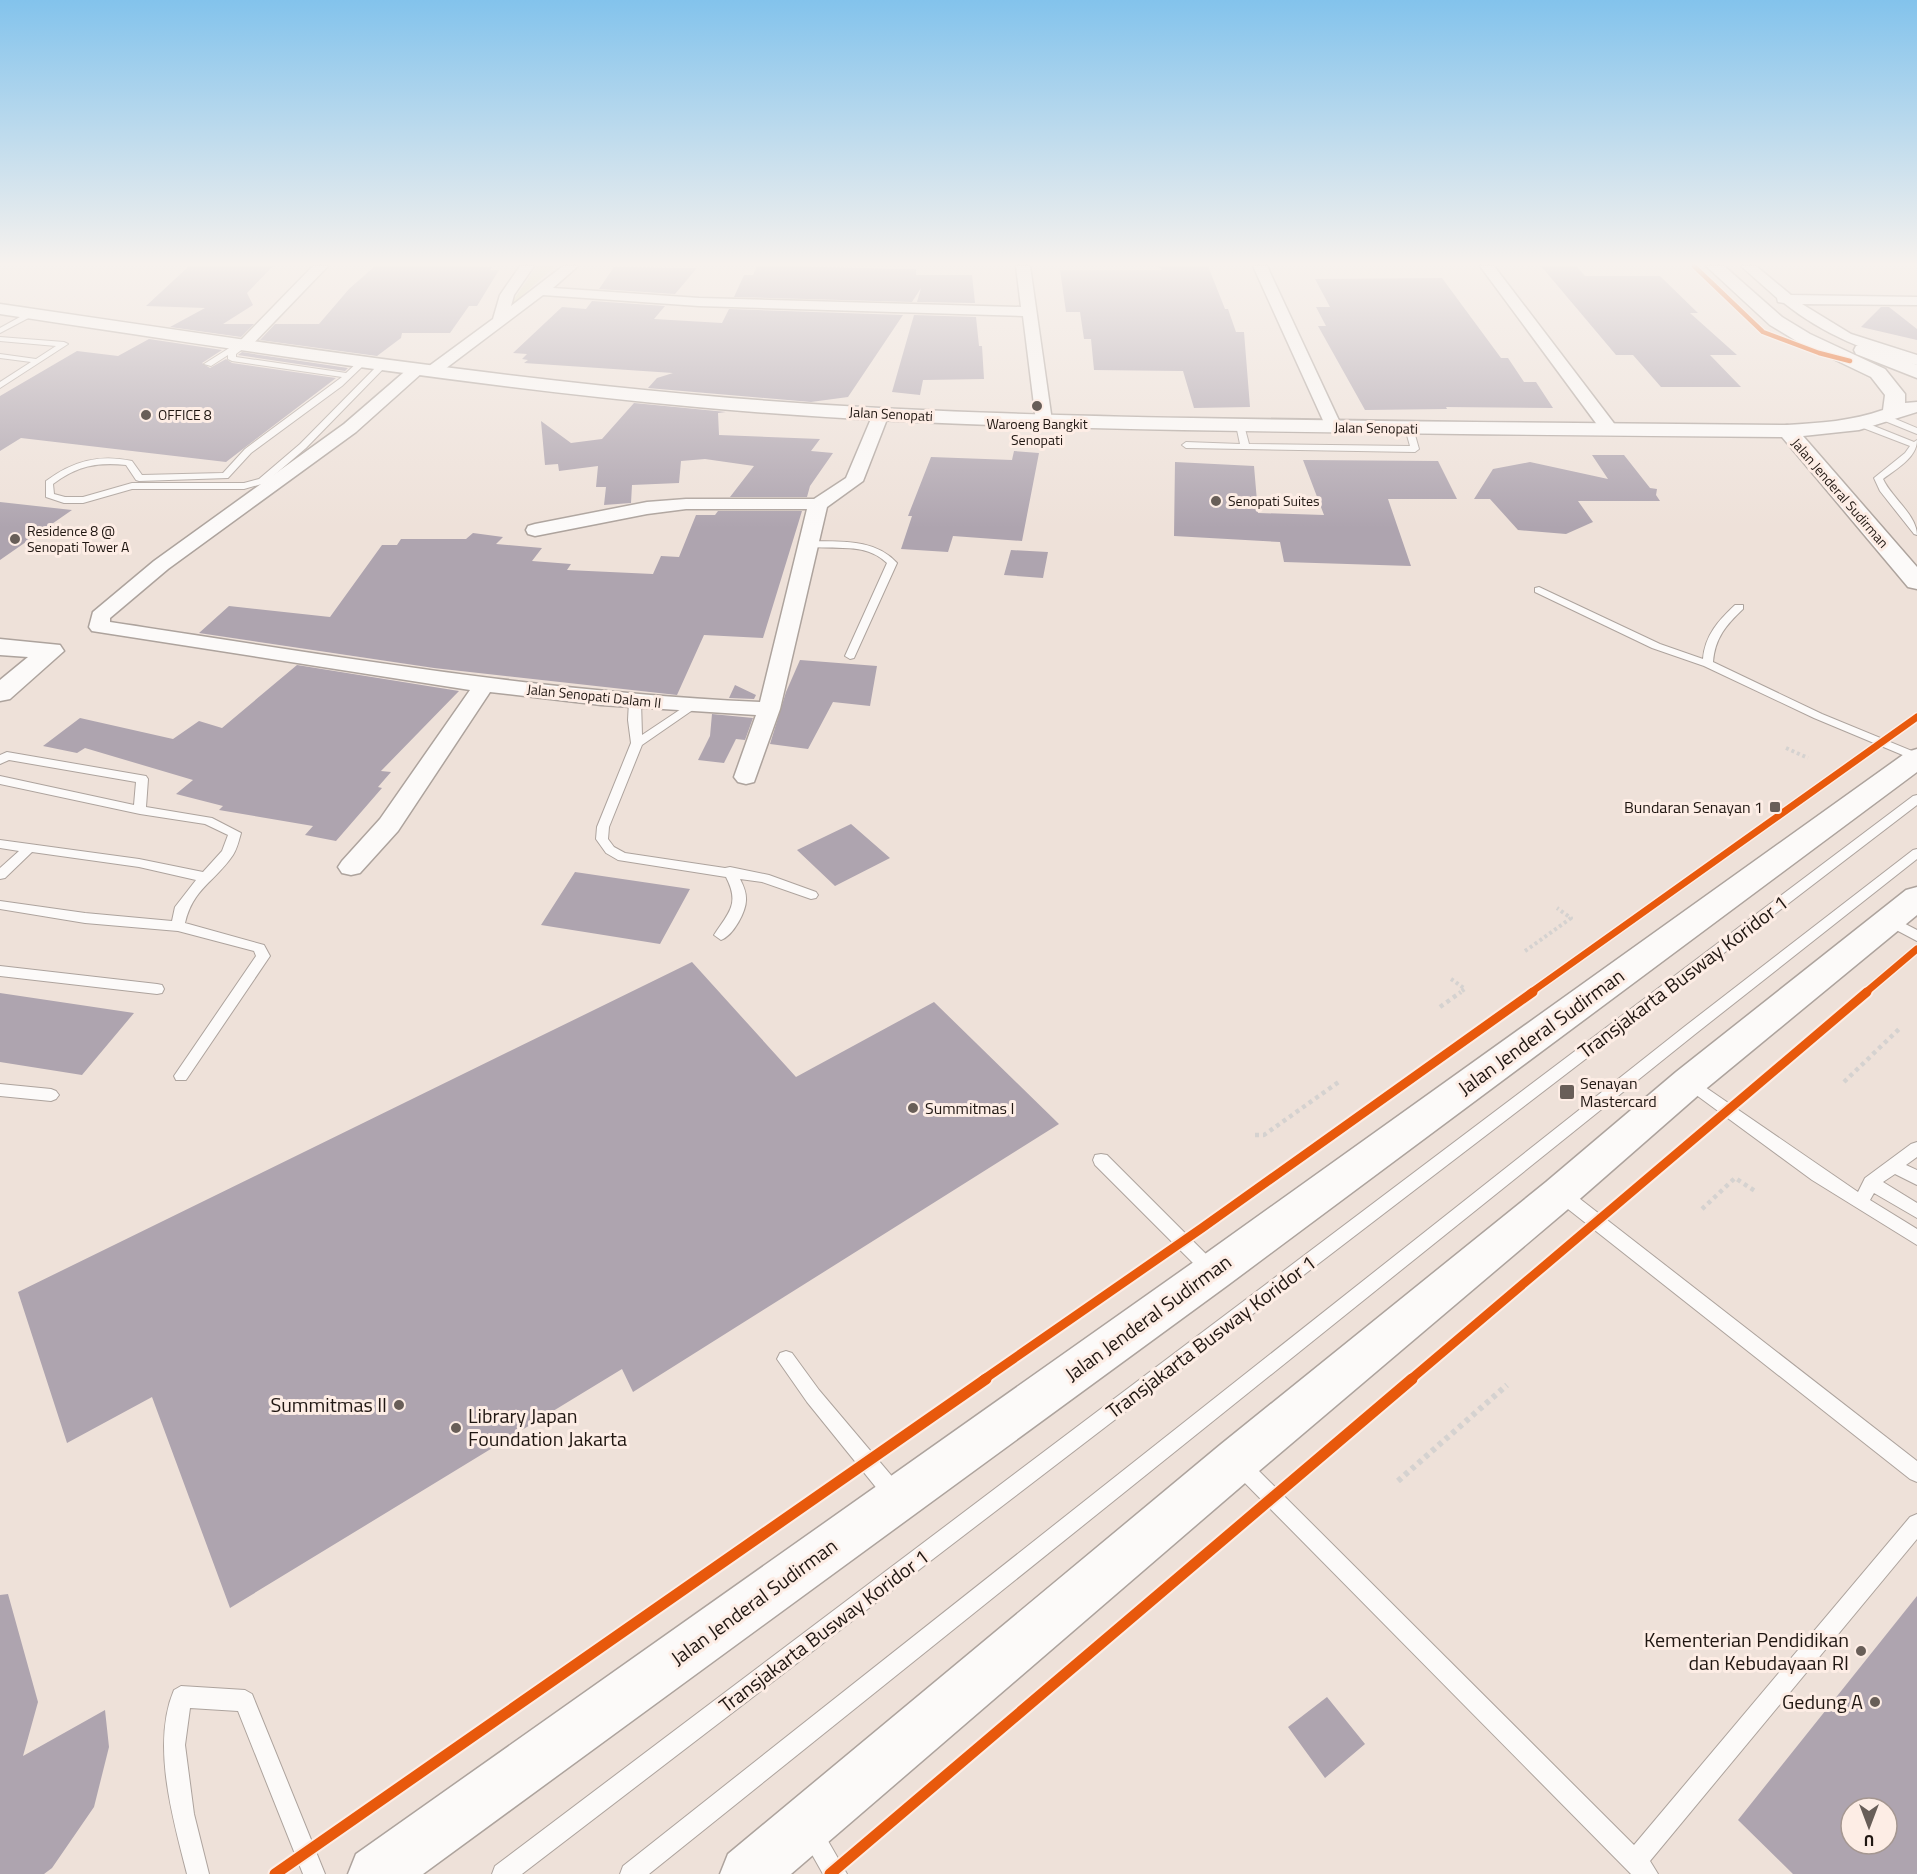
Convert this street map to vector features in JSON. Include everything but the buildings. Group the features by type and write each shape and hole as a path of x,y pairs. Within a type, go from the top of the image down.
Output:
{"main road":[{"name":"Jalan Senopati","path":"278,353 696,401 881,414 1044,421 1334,427 1787,431"},
{"path":"1836,353 1878,374 1896,397 1888,414"},
{"path":"1873,353 1917,372"},
{"name":"Jalan Jenderal Sudirman","path":"1787,431 1861,424 1917,406"},
{"name":"Jalan Jenderal Sudirman","path":"1787,431 1917,582"},
{"path":"0,647 51,651 0,693"},
{"name":"Jalan Jenderal Sudirman","path":"376,1874 1213,1272 1917,758"},
{"path":"748,1874 1236,1461 1560,1193 1689,1082 1911,911"}],"street":[{"path":"424,371 447,353"},
{"path":"1034,353 1044,421"},
{"path":"1300,353 1334,427"},
{"path":"1553,353 1610,430"},
{"path":"1897,353 1917,360"},
{"name":"Jalan Senopati Dalam II","path":"424,371 350,428 161,565 100,616 99,627 485,684 691,707 769,709"},
{"path":"535,530 647,508 686,504 818,504 854,481 881,414"},
{"path":"746,777 769,709 818,504"},
{"path":"351,867 389,825 485,684"}],"lane":[{"path":"0,384 49,353"},
{"path":"208,364 230,353"},
{"path":"221,366 234,353"},
{"path":"257,353 348,376"},
{"path":"0,356 33,360 0,384"},
{"path":"362,363 248,451 225,476 139,478 129,463 104,459 84,461 63,471 49,483 48,495 64,500 82,501 132,486 244,486 262,481 303,446 382,366"},
{"path":"1888,414 1917,431"},
{"path":"1861,424 1916,444 1908,455 1878,478 1883,489 1917,532"},
{"path":"1240,425 1245,447"},
{"path":"1186,445 1415,449 1409,428"},
{"path":"225,476 228,484 244,486"},
{"path":"809,544 873,549 886,555 892,563 850,656"},
{"path":"1539,591 1656,646 1708,664 1818,716 1917,758"},
{"path":"1708,664 1708,647 1719,627 1738,607"},
{"path":"635,701 634,720 637,743 603,827 602,839 610,850 622,857 730,871 764,878 811,895"},
{"path":"637,743 691,707"},
{"path":"0,760 8,756 142,778 140,810"},
{"path":"0,780 140,810 208,821 235,833 228,853 204,877 182,907 178,926"},
{"name":"Transjakarta Busway Koridor 1","path":"503,1874 1917,799"},
{"path":"0,844 27,850 138,863 204,877"},
{"path":"0,875 27,850"},
{"path":"631,1874 1689,1030 1917,853"},
{"path":"721,934 741,905 739,887 730,871"},
{"path":"0,905 85,918 178,926 259,948 263,956 181,1076"},
{"path":"0,971 157,989"},
{"path":"1689,1082 1818,1175 1917,1238"},
{"path":"0,1090 51,1095"},
{"path":"1862,1201 1871,1183 1917,1148"},
{"path":"1101,1160 1213,1272"},
{"path":"1894,1166 1917,1178"},
{"path":"1871,1183 1917,1211"},
{"path":"1560,1193 1917,1473"},
{"path":"786,1359 818,1402 897,1498"},
{"path":"1236,1461 1641,1868 1917,1524"},
{"path":"198,1874 183,1814 174,1744 181,1698 245,1701 314,1874"},
{"path":"806,1824 836,1874"}],"path":[{"path":"1786,748 1808,758"},
{"path":"1525,951 1571,918 1557,908"},
{"path":"1440,1007 1465,989 1451,979"},
{"path":"1844,1082 1899,1029"},
{"path":"1254,1135 1264,1135 1340,1081"},
{"path":"1702,1209 1735,1178 1755,1191"},
{"path":"1398,1481 1507,1385"}],"cycle path":[{"path":"1821,353 1850,361"},
{"path":"275,1874 1202,1228 1917,717"},
{"path":"830,1874 1917,949"}],"place":[{"name":"Waroeng Bangkit Senopati","path":"1037,406"},
{"name":"OFFICE 8","path":"146,415"},
{"name":"Senopati Suites","path":"1216,501"},
{"name":"Residence 8 @ Senopati Tower A","path":"15,539"},
{"name":"Bundaran Senayan 1","path":"1775,807"},
{"name":"Senayan Mastercard","path":"1567,1092"},
{"name":"Summitmas I","path":"913,1108"},
{"name":"Summitmas II","path":"399,1405"},
{"name":"Library Japan Foundation Jakarta","path":"456,1428"},
{"name":"Kementerian Pendidikan dan Kebudayaan RI","path":"1861,1651"},
{"name":"Gedung A","path":"1875,1702"}]}
